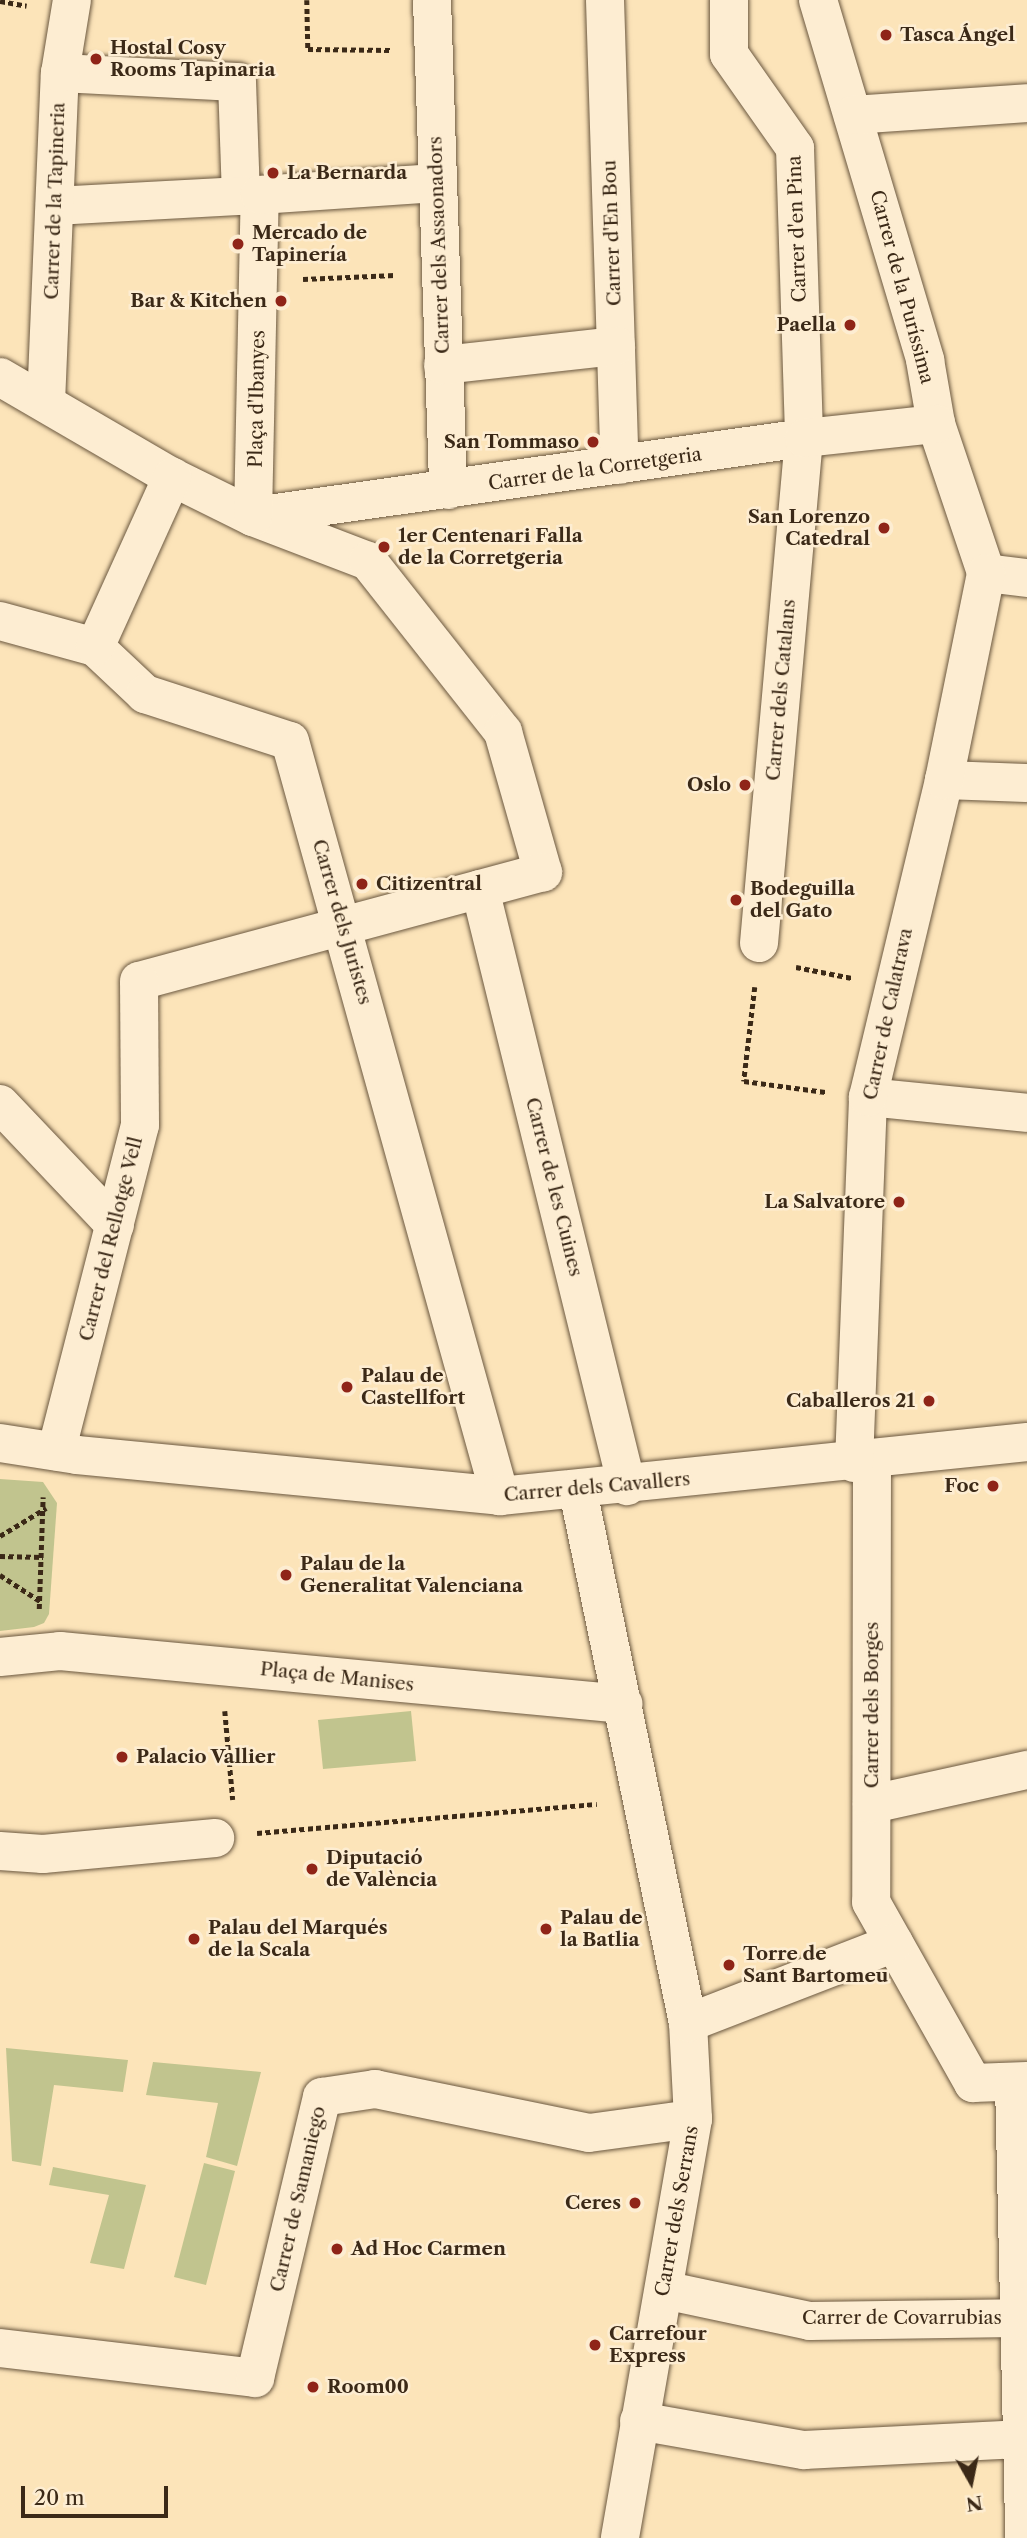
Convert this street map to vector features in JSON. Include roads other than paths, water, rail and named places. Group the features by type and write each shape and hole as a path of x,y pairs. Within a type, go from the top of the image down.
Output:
{"street":[{"name":"Carrer de la Tapineria","path":"46,403 60,74 72,0"},
{"name":"Carrer dels Assaonadors","path":"432,0 448,490"},
{"name":"Carrer d'En Bou","path":"605,0 620,465"},
{"name":"Carrer d'en Pina","path":"729,0 729,54 796,149 804,438"},
{"name":"Carrer de la Puríssima","path":"818,0 925,360 936,424 986,573"},
{"name":"Plaça d'Ibanyes","path":"60,74 237,82 260,280 253,517"},
{"path":"853,116 1027,103"},
{"path":"55,206 436,183"},
{"path":"443,365 616,346"},
{"path":"0,377 172,477 253,517"},
{"name":"Carrer de la Corretgeria","path":"253,517 804,438 936,424"},
{"name":"Carrer dels Catalans","path":"758,951 804,438"},
{"path":"0,621 95,647 172,477"},
{"name":"Carrer del Rellotge Vell","path":"56,1451 140,1125 139,981 342,923 543,872 503,732 368,561 253,517"},
{"path":"986,573 1027,578"},
{"name":"Carrer de Calatrava","path":"863,1462 868,1097 892,986 944,780 986,573"},
{"name":"Carrer dels Juristes","path":"95,647 145,694 290,741 500,1496"},
{"path":"944,780 1027,783"},
{"name":"Carrer de les Cuines","path":"480,888 627,1486"},
{"path":"868,1097 1027,1113"},
{"path":"0,1104 115,1226"},
{"name":"Carrer dels Cavallers","path":"0,1443 500,1496 863,1462 1027,1442"},
{"name":"Carrer dels Borges","path":"863,1462 872,1804 871,1902 973,2083 1020,2082"},
{"path":"578,1490 624,1704"},
{"name":"Plaça de Manises","path":"0,1657 60,1651 624,1704"},
{"name":"Carrer dels Serrans","path":"620,2538 693,2119 688,2023 624,1704"},
{"path":"872,1804 1027,1770"},
{"path":"0,1851 43,1854 225,1837"},
{"path":"688,2023 894,1943"},
{"path":"1020,2082 1016,2318 1024,2538"},
{"name":"Carrer de Samaniego","path":"0,2348 256,2378 322,2096 375,2089 589,2133 693,2119"},
{"name":"Carrer de Covarrubias","path":"664,2290 810,2320 1016,2318"},
{"path":"639,2421 804,2450 1020,2439"}],"place":[{"name":"Tasca Ángel","path":"886,35"},
{"name":"Hostal Cosy Rooms Tapinaria","path":"96,59"},
{"name":"La Bernarda","path":"273,173"},
{"name":"Mercado de Tapinería","path":"238,244"},
{"name":"Bar & Kitchen","path":"281,301"},
{"name":"Paella","path":"850,325"},
{"name":"San Tommaso","path":"593,442"},
{"name":"San Lorenzo Catedral","path":"884,528"},
{"name":"1er Centenari Falla de la Corretgeria","path":"384,547"},
{"name":"Oslo","path":"745,785"},
{"name":"Citizentral","path":"362,884"},
{"name":"Bodeguilla del Gato","path":"736,900"},
{"name":"La Salvatore","path":"899,1202"},
{"name":"Palau de Castellfort","path":"347,1387"},
{"name":"Caballeros 21","path":"929,1401"},
{"name":"Foc","path":"993,1486"},
{"name":"Palau de la Generalitat Valenciana","path":"286,1575"},
{"name":"Palacio Vallier","path":"122,1757"},
{"name":"Diputació de València","path":"312,1869"},
{"name":"Palau de la Batlia","path":"546,1929"},
{"name":"Palau del Marqués de la Scala","path":"194,1939"},
{"name":"Torre de Sant Bartomeu","path":"729,1965"},
{"name":"Ceres","path":"635,2203"},
{"name":"Ad Hoc Carmen","path":"337,2249"},
{"name":"Carrefour Express","path":"595,2345"},
{"name":"Room00","path":"313,2387"}]}
